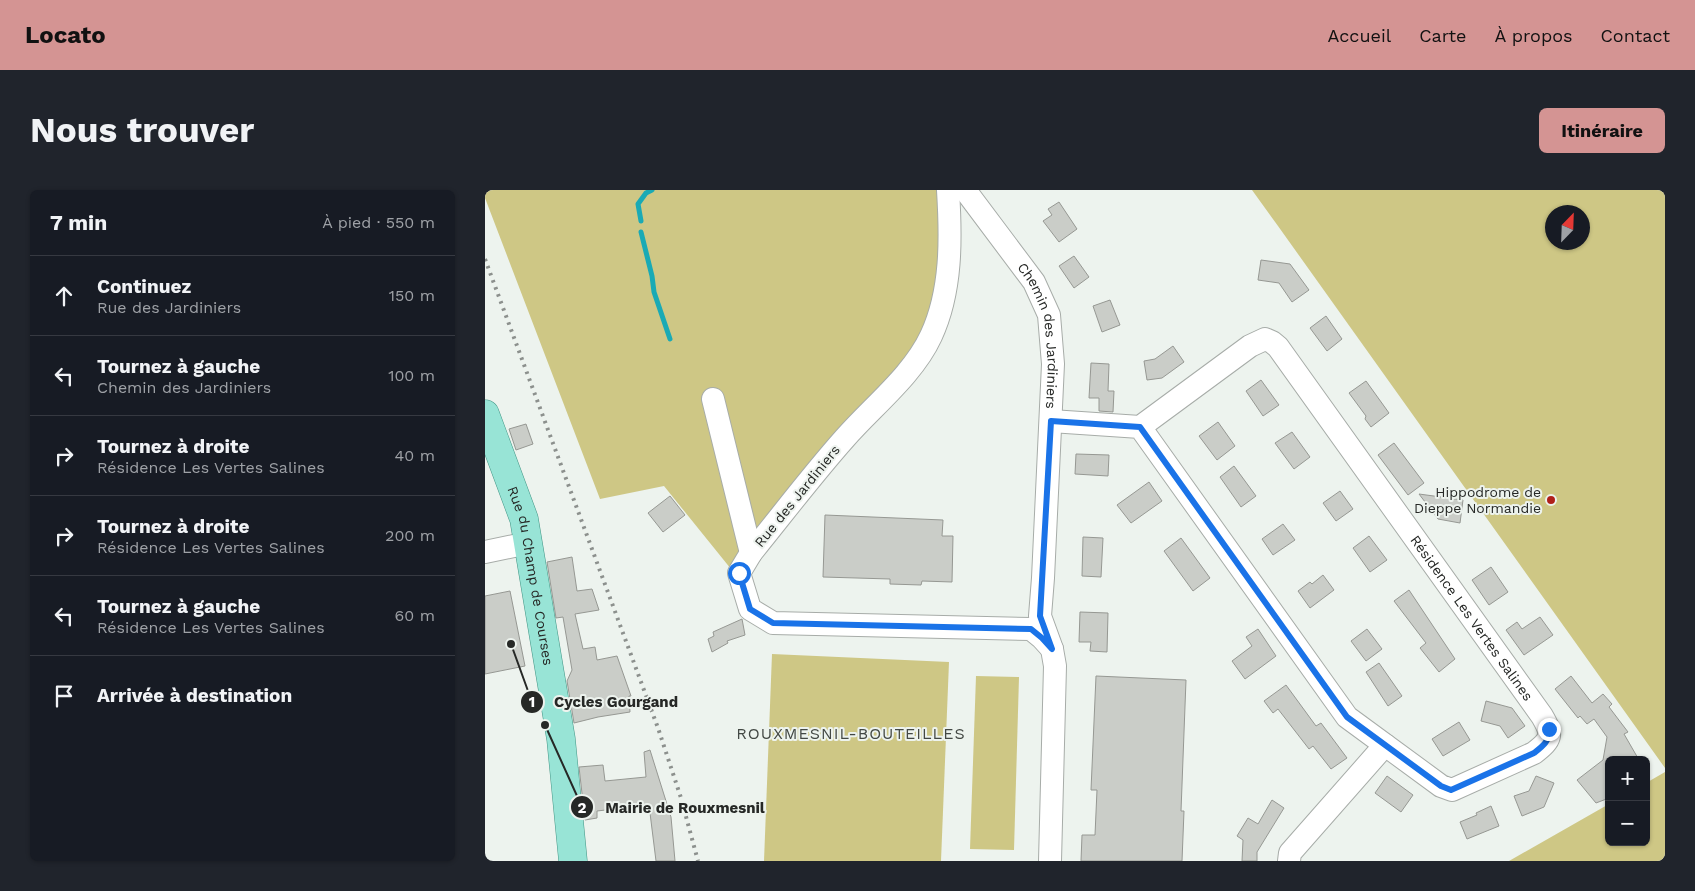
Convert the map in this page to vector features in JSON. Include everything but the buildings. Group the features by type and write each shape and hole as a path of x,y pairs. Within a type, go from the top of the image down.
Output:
{"main road":[{"name":"Rue du Champ de Courses","path":"485,414 524,519 542,616 561,739 573,861"}],"street":[{"name":"Rue des Jardiniers","path":"948,190 951,231 946,283 940,314 931,337 913,354 909,369 844,439 751,553 739,573 750,609 773,623 1031,629 1052,649"},
{"name":"Chemin des Jardiniers","path":"965,190 1034,282 1049,315 1053,364 1040,616 1052,649 1055,666 1050,861"},
{"name":"Résidence Les Vertes Salines","path":"1265,339 1272,342 1290,363 1549,729 1550,737 1544,745 1534,753 1451,790 1441,786 1347,717 1140,427 1250,346 1265,339"},
{"path":"713,399 751,553"},
{"path":"1051,421 1140,427"},
{"path":"485,552 514,547 528,542"},
{"path":"1289,861 1290,853 1385,744"}],"shaded area":[{"path":"485,190 937,190 945,227 936,306 917,354 731,569 664,486 600,499 485,198"},
{"name":"Hippodrome de Dieppe Normandie","path":"1252,190 1665,190 1665,768"},
{"path":"772,654 949,662 941,861 764,861"},
{"path":"976,676 1019,677 1014,850 970,849"},
{"path":"1665,772 1665,861 1509,861 1605,806 1605,846 1650,846 1650,781"}],"waterway":[{"path":"641,221 638,204 646,193 652,190"},
{"path":"641,232 654,292 670,339"}],"railway":[{"path":"485,259 658,728 681,798 698,861"}],"place":[{"name":"Hippodrome de Dieppe Normandie","path":"1551,500"},
{"name":"Cycles Gourgand","path":"511,644"},
{"name":"Mairie de Rouxmesnil","path":"545,725"}],"district":[{"name":"ROUXMESNIL-BOUTEILLES","path":"851,733"}],"route":[{"path":"739,573 750,609 773,623 1031,629 1052,649 1040,616 1051,421 1140,427 1347,717 1441,786 1451,790 1534,753 1550,737 1549,729"}]}
